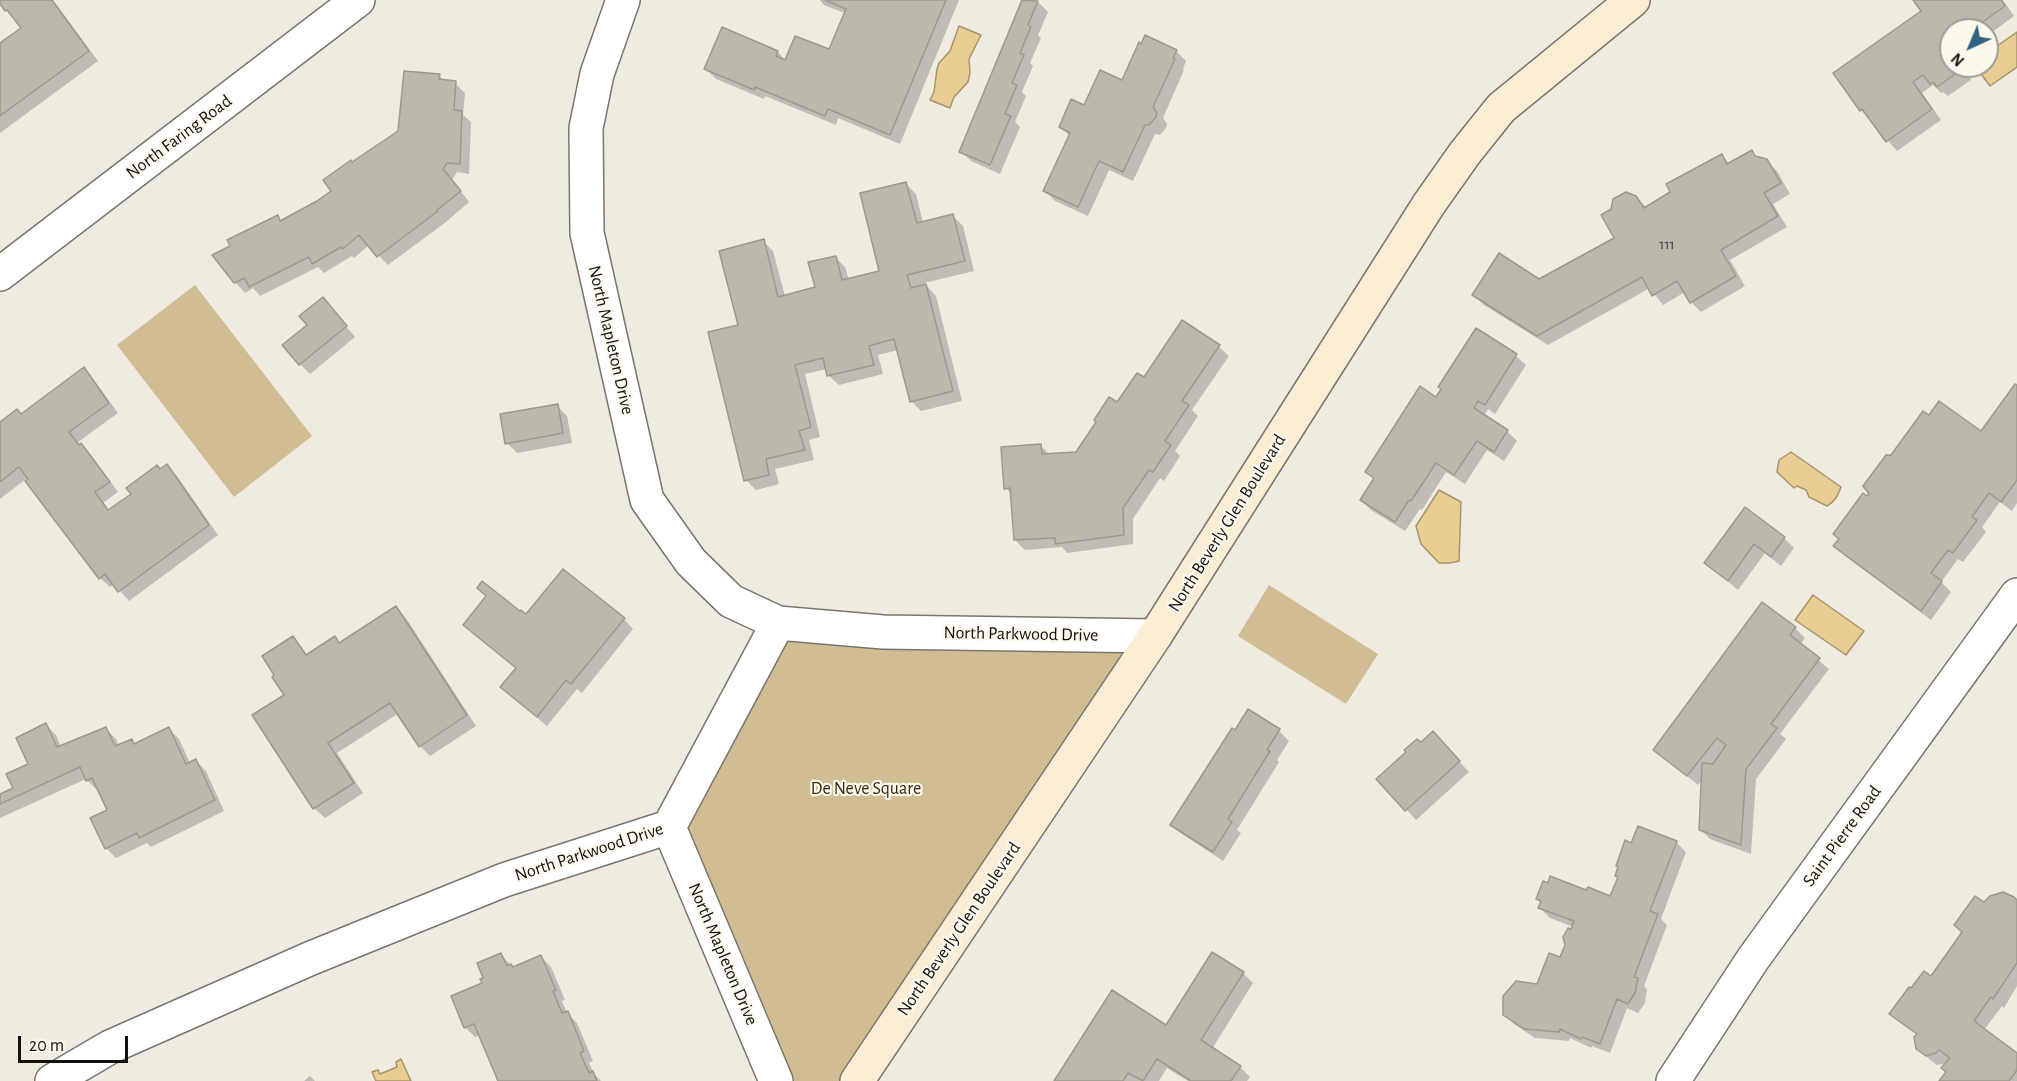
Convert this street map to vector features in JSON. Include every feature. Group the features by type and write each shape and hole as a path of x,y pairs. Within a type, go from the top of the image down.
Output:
{"main road":[{"name":"North Beverly Glen Boulevard","path":"857,1081 1155,636 1430,204 1465,153 1501,108 1633,0"}],"street":[{"name":"North Faring Road","path":"0,274 358,0"},
{"name":"North Mapleton Drive","path":"621,1 597,74 586,128 587,233 647,500 691,562 731,602 778,623"},
{"name":"Saint Pierre Road","path":"1673,1081 1753,958 2017,595"},
{"name":"North Parkwood Drive","path":"52,1081 110,1047 309,959 504,880 669,827 778,623 883,632 1155,636"},
{"name":"North Mapleton Drive","path":"669,827 776,1081"}],"green space":[{"path":"195,285 312,436 234,497 117,345"},
{"path":"1269,585 1378,654 1346,704 1238,636"},
{"name":"De Neve Square","path":"778,623 1155,636 857,1081 776,1081 669,827"}],"shaded area":[{"path":"959,26 981,35 969,59 968,82 954,97 950,108 930,100 934,92 939,63 950,51"},
{"path":"2017,32 2017,67 1990,86 1984,78 1999,78 1999,45"},
{"path":"1791,452 1841,487 1830,504 1827,506 1809,497 1806,490 1797,486 1794,488 1777,472 1779,460"},
{"path":"1439,490 1461,502 1459,561 1450,563 1439,563 1421,544 1416,526"},
{"path":"1813,595 1864,631 1846,655 1795,620"},
{"path":"401,1059 411,1081 376,1081 372,1072 378,1070 380,1074 397,1067 396,1062"}],"building":[{"path":"0,0 52,0 89,51 0,116 0,43 21,28 7,10 5,11"},
{"path":"825,0 946,0 890,135 828,109 825,116 704,69 722,27 778,51 776,56 785,60 795,36 829,49 846,9"},
{"path":"1022,0 1038,1 1028,25 1031,27 1020,53 1024,55 1012,83 1017,85 1005,114 1011,116 990,165 959,152"},
{"path":"1913,0 2001,0 2005,6 1988,18 1939,18 1939,78 1950,78 1937,87 1933,82 1930,84 1923,75 1913,82 1932,109 1886,142 1833,73 1921,11"},
{"path":"1145,35 1177,50 1153,107 1157,113 1156,117 1149,125 1145,125 1123,172 1099,161 1078,207 1043,191 1070,133 1059,127 1071,99 1084,105 1100,70 1122,80 1139,42 1141,44"},
{"path":"404,71 440,74 439,79 456,81 454,110 462,111 460,164 447,163 443,169 461,191 377,257 359,235 343,249 341,247 312,264 309,257 249,287 245,278 234,283 212,255 230,246 227,240 278,215 280,221 317,201 331,191 323,180 398,131"},
{"path":"1752,150 1755,156 1767,159 1781,183 1764,193 1778,216 1721,250 1736,276 1690,303 1677,281 1652,296 1642,277 1537,336 1472,295 1499,253 1539,279 1614,238 1601,215 1611,209 1613,199 1626,192 1636,196 1644,208 1670,192 1666,184 1722,154 1727,164"},
{"path":"906,182 917,223 953,214 965,261 907,275 911,288 926,284 953,391 910,402 894,339 869,346 874,365 827,376 823,358 795,365 811,427 799,431 805,450 766,459 769,475 744,481 708,332 738,325 719,251 764,239 778,297 815,287 808,262 836,256 842,280 879,271 860,193"},
{"path":"323,297 347,326 299,365 282,345 307,325 299,316"},
{"path":"1182,320 1220,345 1182,401 1189,405 1165,441 1171,445 1153,472 1149,470 1123,508 1124,535 1055,544 1055,538 1014,540 1010,488 1004,489 1001,447 1041,444 1042,454 1076,452 1109,397 1117,402 1137,373 1144,377"},
{"path":"1476,328 1517,354 1485,405 1478,401 1474,408 1508,430 1494,452 1477,441 1454,475 1436,463 1395,522 1360,500 1374,478 1365,472 1420,386 1436,397 1441,389 1438,387"},
{"path":"84,367 109,403 69,432 79,445 81,443 110,482 95,492 108,510 131,494 126,488 157,465 160,469 167,464 209,525 118,592 105,574 99,579 25,481 28,479 19,467 0,482 0,422 17,409 21,414"},
{"path":"2015,384 2017,385 2017,480 2001,502 1989,493 1972,517 1977,520 1953,553 1948,550 1931,573 1942,581 1921,611 1833,546 1839,539 1833,534 1863,493 1867,496 1869,494 1863,486 1886,455 1891,455 1923,411 1929,415 1939,401 1981,431"},
{"path":"558,404 563,433 505,444 500,414"},
{"path":"1745,507 1785,537 1771,557 1754,544 1728,581 1704,563"},
{"path":"563,569 625,618 571,684 566,680 537,717 500,687 516,668 463,625 486,596 477,588 482,581 526,614"},
{"path":"1762,602 1796,627 1790,635 1820,658 1771,724 1777,728 1746,769 1741,845 1699,830 1702,763 1713,764 1726,745 1717,738 1687,776 1653,750"},
{"path":"396,606 467,715 419,747 390,703 328,743 354,783 313,809 252,715 284,695 262,656 293,636 306,655 335,636 339,643"},
{"path":"1248,709 1280,729 1267,750 1270,751 1228,819 1232,822 1213,852 1170,825 1232,728 1235,730"},
{"path":"46,723 57,747 106,727 115,746 132,739 134,744 169,727 186,764 196,759 215,800 139,838 137,833 105,849 90,818 107,810 92,778 86,781 80,767 0,804 0,794 13,788 6,774 28,764 16,738"},
{"path":"1433,731 1460,761 1405,811 1376,779 1417,739 1421,742"},
{"path":"1638,826 1677,841 1650,911 1658,914 1634,977 1638,978 1635,993 1628,1004 1617,999 1600,1044 1582,1037 1581,1039 1560,1029 1559,1032 1524,1029 1503,1015 1503,996 1516,981 1537,984 1549,953 1560,957 1565,945 1563,937 1568,928 1571,929 1574,921 1538,908 1541,901 1536,899 1543,881 1548,883 1550,876 1586,890 1588,887 1610,896 1618,877 1615,876 1618,867 1616,866 1625,840 1631,843"},
{"path":"2003,892 2017,900 2017,963 1993,999 1991,997 1974,1021 2017,1053 2017,1070 2009,1081 1939,1081 1946,1072 1941,1068 1950,1058 1939,1050 1926,1056 1916,1049 1914,1037 1917,1034 1889,1014 1924,971 1931,976 1962,932 1954,925 1975,896 1984,902 1990,896"},
{"path":"1212,952 1244,972 1201,1040 1241,1066 1231,1081 1191,1081 1157,1059 1143,1081 1128,1073 1123,1081 1054,1081 1112,990 1166,1025"},
{"path":"501,953 507,966 511,964 513,967 541,955 556,990 553,991 562,1013 568,1011 584,1051 580,1053 589,1073 593,1071 597,1081 498,1081 474,1024 464,1028 451,996 482,983 480,979 483,978 477,963"}]}
